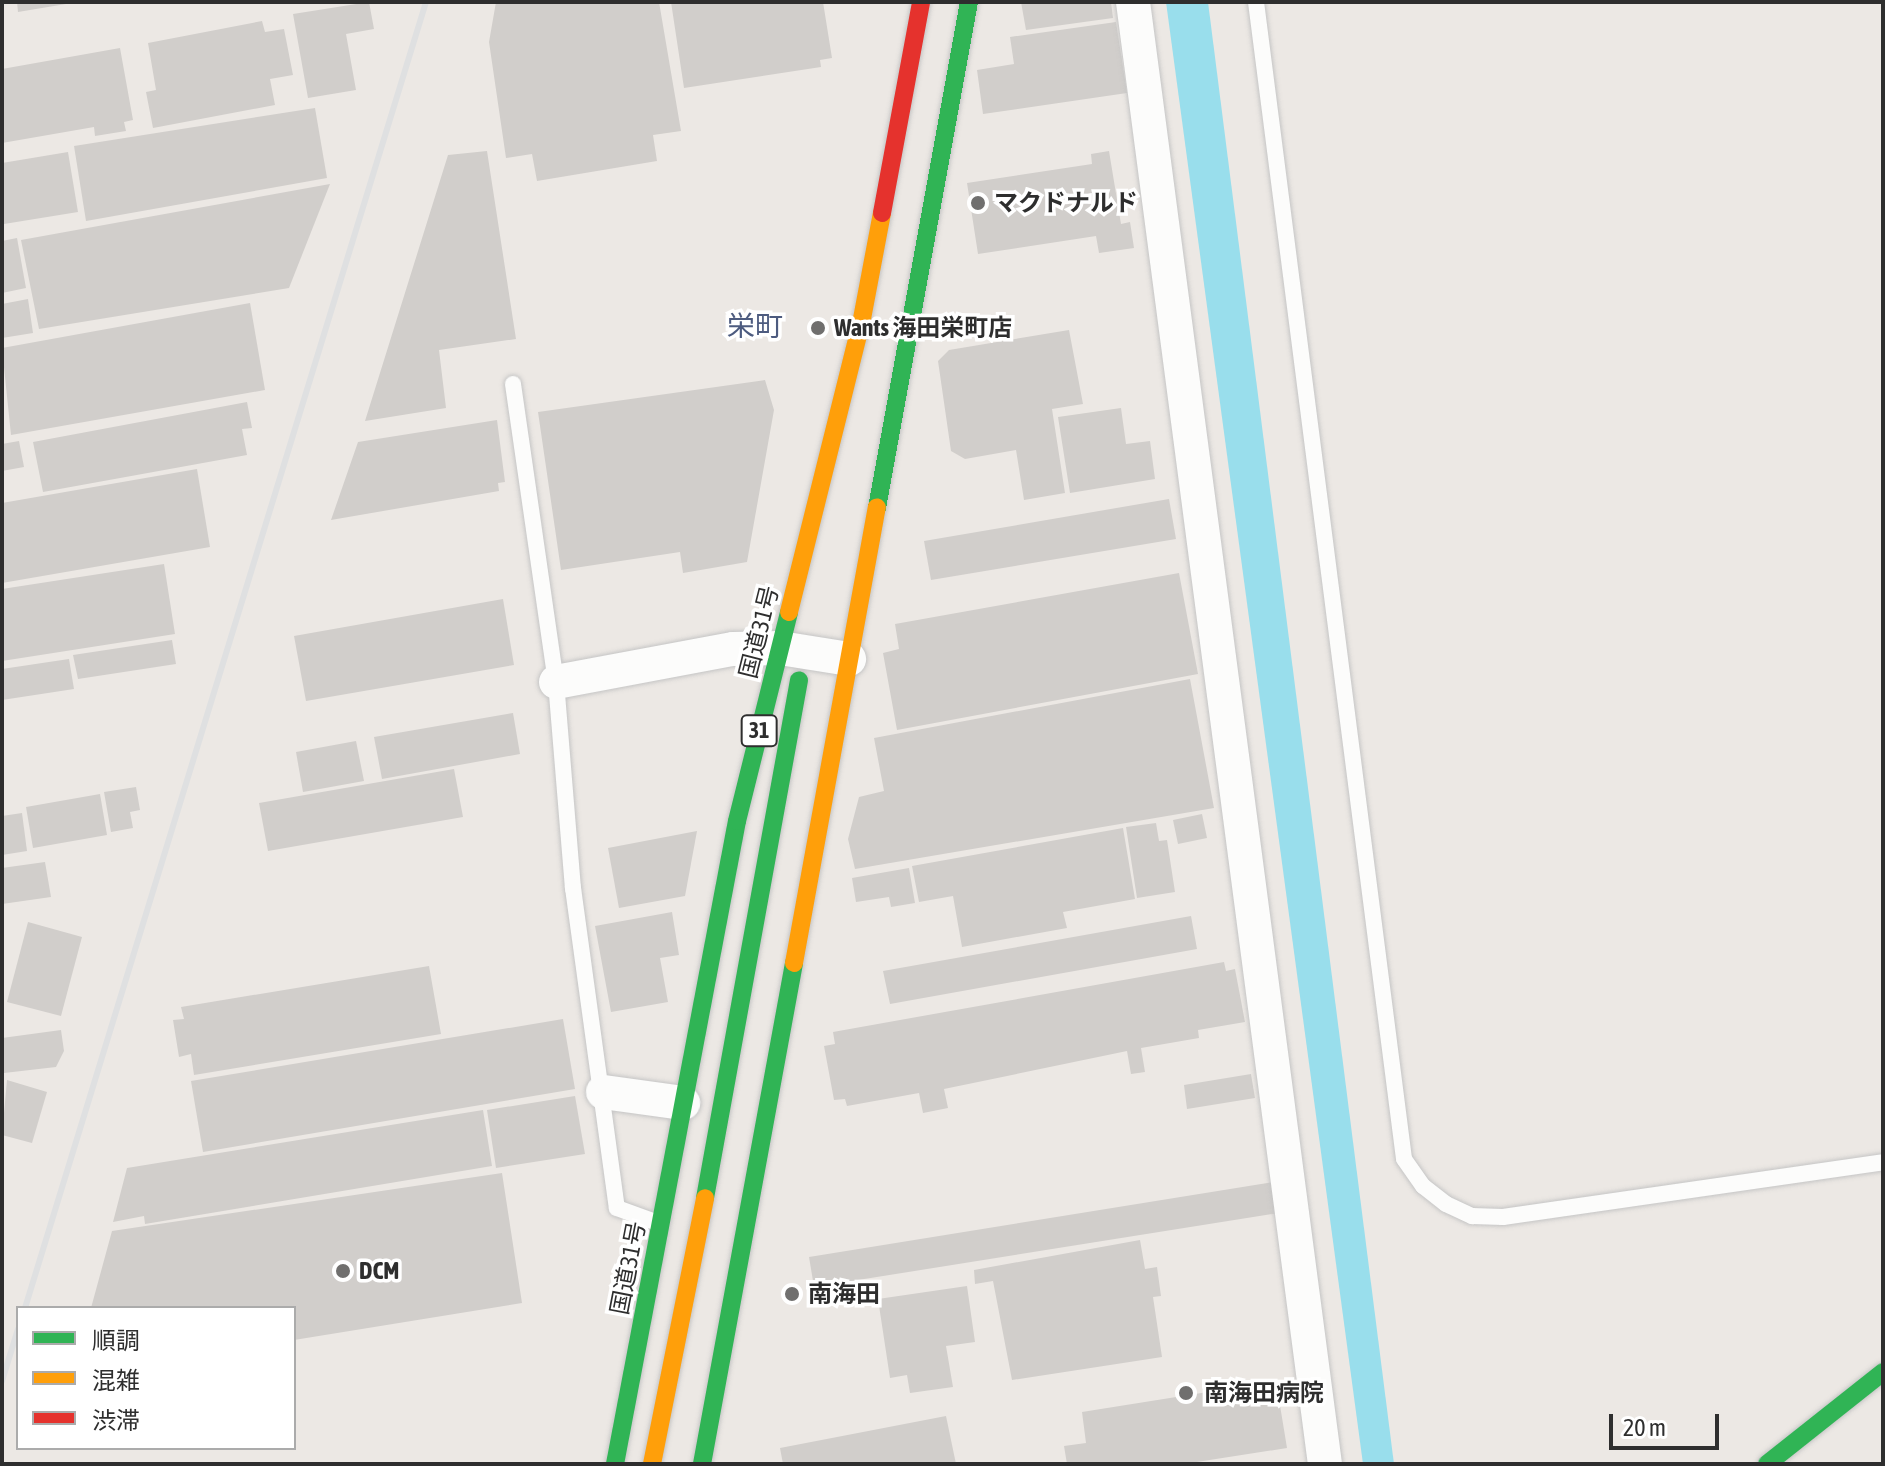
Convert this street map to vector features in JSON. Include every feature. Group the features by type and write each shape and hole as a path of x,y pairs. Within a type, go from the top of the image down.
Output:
{"main road":[{"name":"国道31号","path":"615,1464 737,821 797,644 921,2"},
{"path":"702,1464 969,2"},
{"path":"812,604 861,324"},
{"path":"652,1464 747,983 797,644"},
{"path":"1767,1464 1883,1372"}],"street":[{"path":"1133,2 1325,1464"},
{"path":"556,682 733,649 797,644 849,659"},
{"path":"603,1092 683,1103"}],"lane":[{"path":"1256,2 1404,1159 1423,1186 1446,1204 1472,1216 1503,1217 1883,1162"},
{"path":"513,384 556,682 573,888 617,1208 660,1224"}],"water":[{"path":"1166,2 1208,2 1394,1464 1363,1464"}],"building":[{"path":"17,2 66,2 66,4 18,12"},
{"path":"369,2 374,29 346,34 356,90 308,98 293,14"},
{"path":"496,2 659,2 681,131 653,135 657,161 537,181 532,154 506,158 489,42"},
{"path":"671,2 823,2 832,58 820,60 821,67 684,88"},
{"path":"1021,2 1111,2 1113,18 1026,30"},
{"path":"262,21 265,32 284,29 293,75 270,79 275,105 153,128 146,92 156,90 148,43"},
{"path":"1116,22 1127,93 983,114 977,70 1014,64 1010,37"},
{"path":"120,48 133,120 124,122 126,131 95,136 94,127 2,143 2,69"},
{"path":"315,108 327,178 86,221 74,146"},
{"path":"487,151 516,339 439,350 446,408 365,421 448,155"},
{"path":"1109,151 1121,224 1130,222 1134,248 1099,253 1096,236 978,254 967,183 1092,164 1091,154"},
{"path":"68,152 78,212 4,224 2,163"},
{"path":"330,184 289,288 39,329 21,240"},
{"path":"17,238 26,288 2,293 2,241"},
{"path":"28,299 33,333 2,338 2,304"},
{"path":"250,303 265,390 11,435 2,348"},
{"path":"1069,330 1083,404 1052,409 1065,493 1024,500 1016,450 965,459 951,451 938,361 949,350"},
{"path":"765,380 774,410 747,562 683,573 680,552 561,570 538,412"},
{"path":"247,402 252,428 242,429 247,455 43,492 33,442"},
{"path":"1121,408 1126,444 1150,441 1155,479 1070,493 1058,417"},
{"path":"497,420 505,482 498,483 499,491 331,520 358,442"},
{"path":"19,441 24,467 2,471 2,444"},
{"path":"197,469 210,547 2,583 2,503"},
{"path":"1169,499 1176,539 931,580 924,541"},
{"path":"164,564 175,634 2,661 2,589"},
{"path":"1179,573 1198,674 897,730 883,653 899,649 895,624"},
{"path":"503,599 514,665 306,701 294,636"},
{"path":"172,640 176,664 78,679 73,655"},
{"path":"69,659 74,689 2,700 2,669"},
{"path":"1190,679 1214,808 855,869 848,839 859,797 884,791 874,738"},
{"path":"513,713 520,754 382,779 374,737"},
{"path":"356,741 364,781 303,792 296,752"},
{"path":"454,769 463,817 268,851 259,803"},
{"path":"136,787 140,810 130,812 133,828 111,832 104,792"},
{"path":"100,794 107,835 33,848 26,807"},
{"path":"22,813 27,851 2,855 2,816"},
{"path":"1202,814 1207,838 1178,844 1173,820"},
{"path":"1156,823 1159,841 1167,840 1175,892 1137,898 1126,827"},
{"path":"1123,828 1135,899 1063,912 1067,928 962,947 953,896 919,902 912,866"},
{"path":"697,831 685,896 619,908 608,848"},
{"path":"45,862 51,897 2,904 2,868"},
{"path":"909,868 915,903 891,907 889,897 856,902 852,878"},
{"path":"672,912 679,955 660,958 668,1002 611,1012 595,926"},
{"path":"1191,916 1197,949 890,1004 883,971"},
{"path":"28,922 82,937 61,1016 7,1002"},
{"path":"1224,962 1226,971 1235,969 1245,1022 1198,1030 1199,1038 1141,1048 1145,1072 1131,1074 1127,1051 944,1089 948,1108 923,1113 919,1093 847,1106 845,1099 834,1100 824,1046 835,1044 833,1032"},
{"path":"429,966 441,1034 194,1075 191,1054 179,1057 173,1020 184,1019 181,1007"},
{"path":"563,1019 575,1089 203,1152 191,1081"},
{"path":"61,1030 64,1051 56,1067 4,1073 2,1038"},
{"path":"1251,1074 1255,1098 1187,1109 1184,1085"},
{"path":"7,1080 47,1092 32,1143 2,1135"},
{"path":"575,1096 585,1154 496,1168 487,1110"},
{"path":"483,1110 492,1166 145,1224 144,1216 113,1222 127,1168"},
{"path":"502,1173 522,1303 296,1340 296,1306 92,1306 112,1231"},
{"path":"1274,1182 1279,1213 814,1287 809,1257"},
{"path":"1140,1240 1145,1269 1157,1267 1161,1296 1153,1297 1162,1357 1012,1380 993,1281 975,1284 974,1270"},
{"path":"967,1286 975,1342 946,1346 953,1387 910,1393 907,1375 890,1378 878,1299"},
{"path":"1276,1381 1287,1448 1184,1464 1067,1464 1064,1446 1086,1443 1082,1412"},
{"path":"946,1416 956,1464 783,1464 780,1448"}],"railway":[{"path":"26,1306 426,2"},
{"path":"2,1381 16,1336"}],"traffic: fast":[{"path":"877,508 969,2"},
{"path":"615,1464 737,821 789,612"},
{"path":"705,1198 799,680"},
{"path":"702,1464 794,963"},
{"path":"1767,1464 1883,1372"}],"traffic: slow":[{"path":"789,612 861,324 882,213"},
{"path":"794,963 877,508"},
{"path":"652,1464 705,1198"}],"traffic: jam":[{"path":"882,213 921,2"}],"place":[{"name":"マクドナルド","path":"978,203"},
{"name":"Wants 海田栄町店","path":"818,328"},
{"name":"DCM","path":"343,1271"},
{"name":"南海田","path":"792,1294"},
{"name":"南海田病院","path":"1186,1393"}],"district":[{"name":"栄町","path":"755,326"}]}
